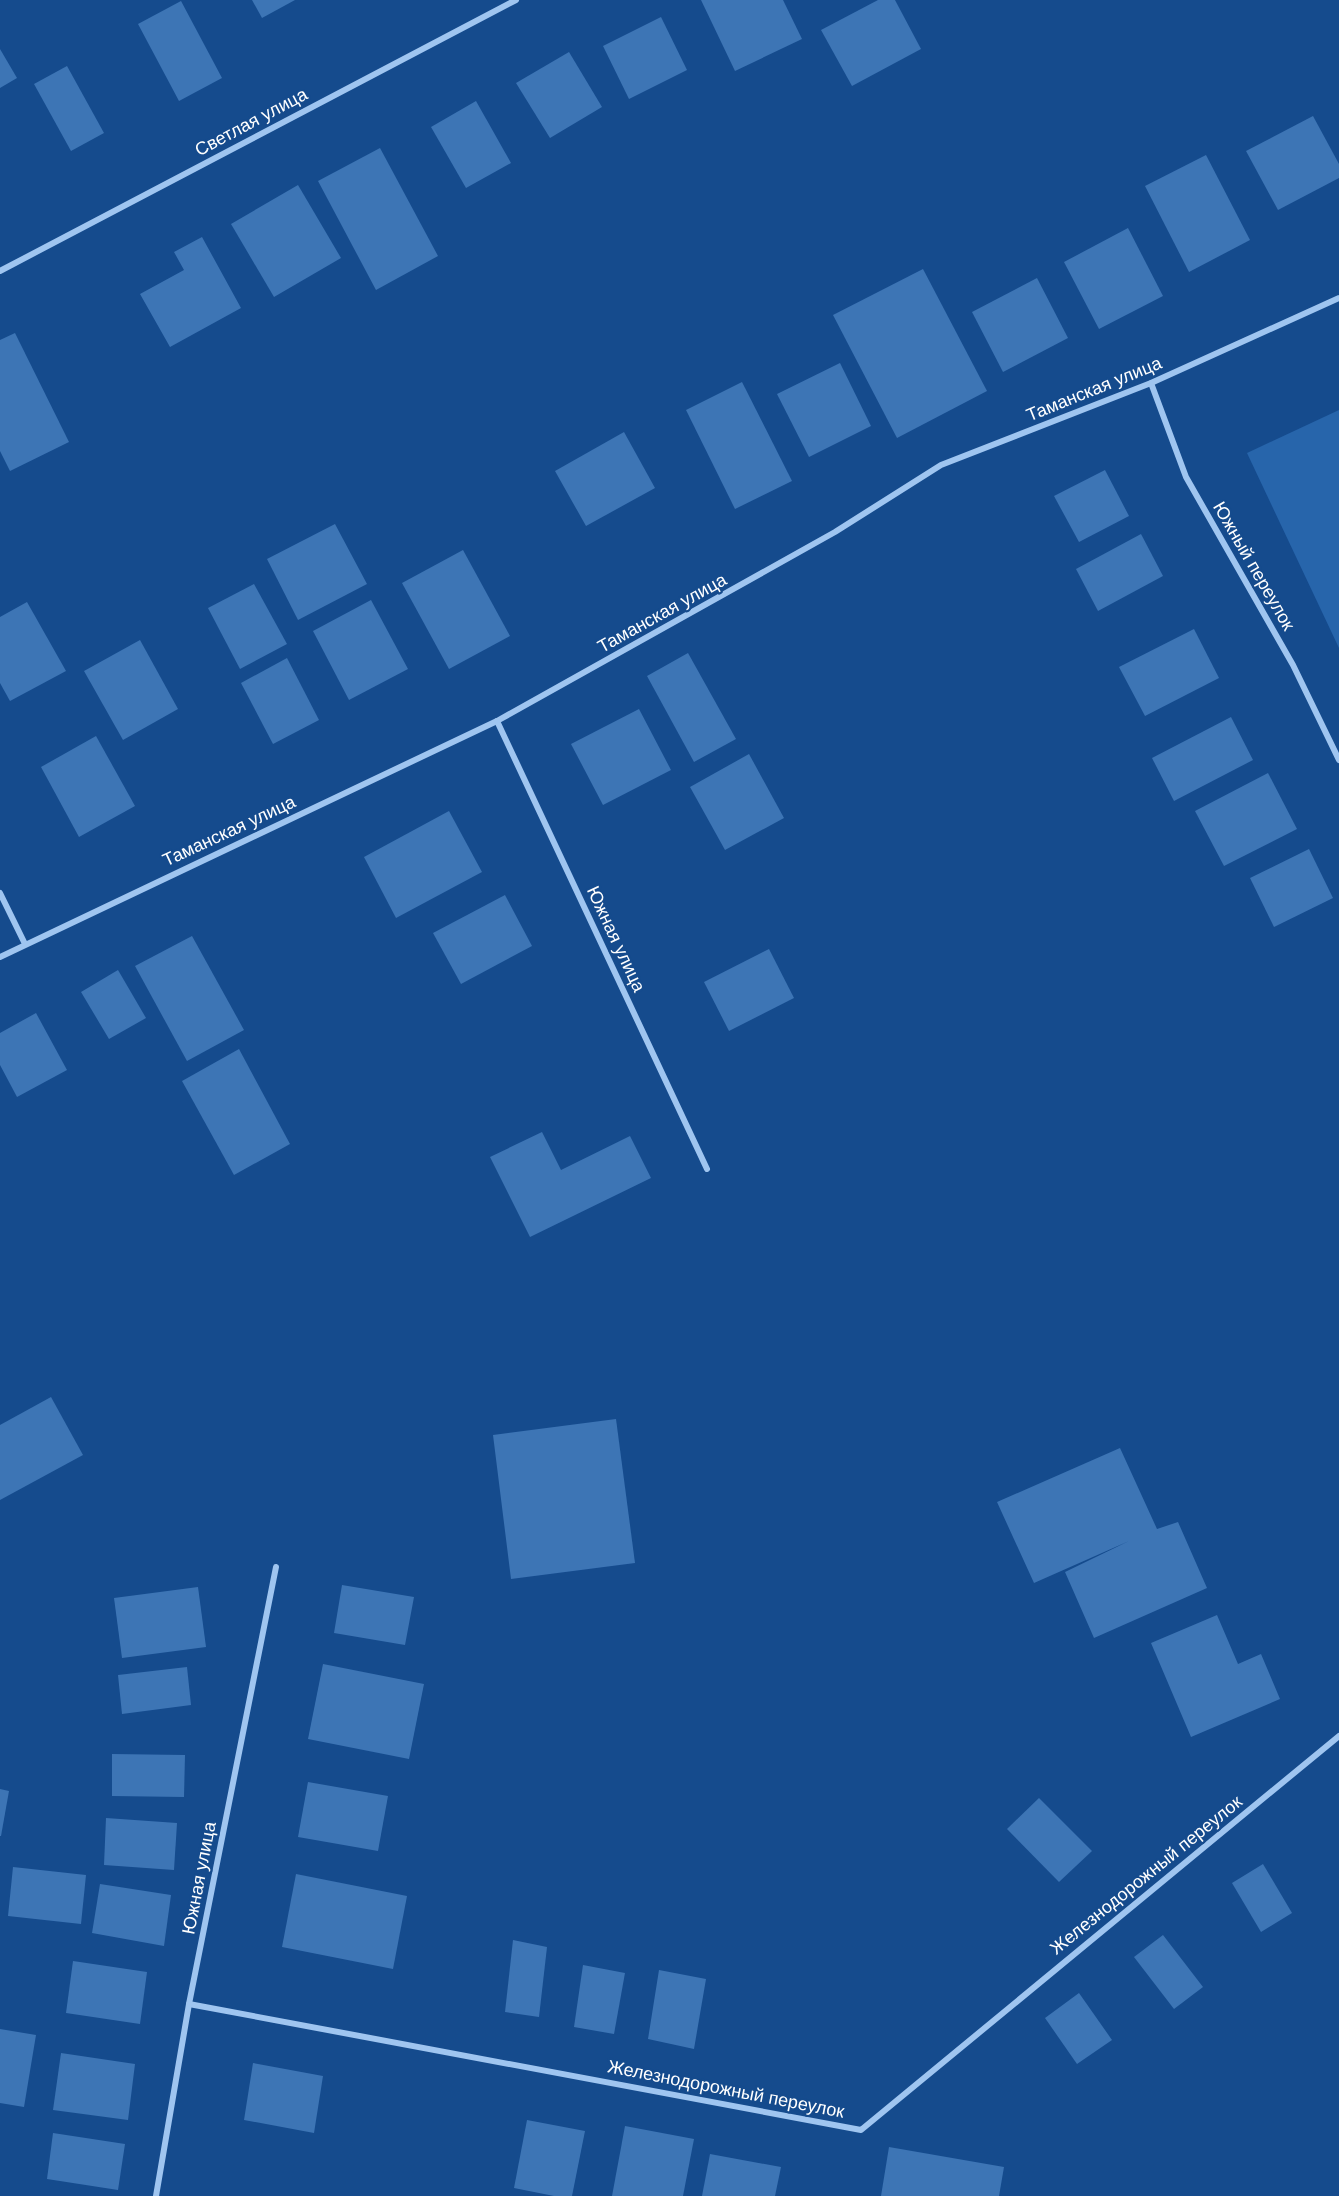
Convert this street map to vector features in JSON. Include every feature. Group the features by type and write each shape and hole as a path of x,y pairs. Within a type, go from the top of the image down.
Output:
{"street":[{"name":"Светлая улица","path":"0,270 516,0"},
{"name":"Таманская улица","path":"0,957 497,721 814,544 941,465 1151,383 1339,298"},
{"name":"Южный переулок","path":"1151,383 1186,477 1293,665 1339,760"},
{"name":"Южная улица","path":"497,721 707,1169"},
{"path":"0,893 25,944"},
{"name":"Южная улица","path":"156,2196 189,2004 276,1567"},
{"name":"Железнодорожный переулок","path":"189,2004 861,2130 1339,1736"}],"shaded area":[{"path":"1339,410 1339,648 1247,453"}],"building":[{"path":"252,0 295,0 262,18"},
{"path":"701,0 783,0 802,39 735,71"},
{"path":"878,0 895,0 921,49 852,86 821,30"},
{"path":"181,1 222,78 179,101 138,24"},
{"path":"661,17 687,70 629,99 603,46"},
{"path":"0,49 17,78 0,88"},
{"path":"569,52 602,107 550,138 516,83"},
{"path":"67,66 104,133 71,151 34,84"},
{"path":"476,101 511,163 466,188 431,127"},
{"path":"1313,116 1339,164 1339,178 1278,210 1246,151"},
{"path":"380,148 438,256 376,290 318,181"},
{"path":"1206,155 1250,240 1189,272 1145,186"},
{"path":"298,185 341,258 274,297 231,224"},
{"path":"1128,228 1163,296 1099,329 1064,262"},
{"path":"202,237 241,308 170,347 140,294 184,270 174,252"},
{"path":"923,269 987,391 897,438 833,315"},
{"path":"1037,278 1068,338 1003,372 972,312"},
{"path":"15,333 69,442 10,471 0,451 0,340"},
{"path":"840,363 871,426 809,457 777,394"},
{"path":"742,382 792,481 735,509 686,410"},
{"path":"624,432 655,488 586,526 555,471"},
{"path":"1105,470 1129,516 1079,542 1054,496"},
{"path":"335,524 367,584 298,620 267,559"},
{"path":"1141,534 1163,576 1098,611 1076,569"},
{"path":"463,550 510,636 449,669 402,583"},
{"path":"254,584 287,644 240,669 208,608"},
{"path":"371,600 408,669 349,700 313,631"},
{"path":"27,602 66,671 10,701 0,683 0,617"},
{"path":"1194,629 1219,678 1145,716 1119,667"},
{"path":"140,640 178,709 123,740 84,671"},
{"path":"688,653 736,739 694,762 647,676"},
{"path":"287,658 319,720 273,744 241,683"},
{"path":"639,709 671,770 603,805 571,744"},
{"path":"1231,717 1253,760 1174,801 1152,758"},
{"path":"96,736 135,806 79,837 41,767"},
{"path":"749,754 784,818 725,850 690,787"},
{"path":"1268,773 1297,829 1224,866 1195,811"},
{"path":"449,811 482,872 396,918 364,857"},
{"path":"1309,849 1333,898 1274,927 1250,878"},
{"path":"505,895 532,946 461,984 433,933"},
{"path":"192,936 244,1030 187,1061 135,966"},
{"path":"769,949 794,998 729,1031 704,982"},
{"path":"118,970 146,1018 109,1039 81,992"},
{"path":"36,1013 67,1070 17,1097 0,1065 0,1033"},
{"path":"239,1049 290,1144 234,1175 182,1081"},
{"path":"542,1132 561,1170 630,1136 651,1178 530,1237 490,1157"},
{"path":"51,1397 83,1455 0,1500 0,1425"},
{"path":"616,1419 635,1563 511,1579 493,1435"},
{"path":"1120,1448 1157,1529 1178,1522 1207,1588 1094,1638 1065,1572 1129,1541 1034,1583 997,1502"},
{"path":"342,1585 414,1597 405,1645 334,1633"},
{"path":"198,1587 206,1647 122,1658 114,1598"},
{"path":"1217,1615 1238,1664 1261,1654 1280,1699 1191,1737 1151,1643"},
{"path":"323,1664 424,1684 409,1759 308,1739"},
{"path":"187,1667 191,1705 122,1714 118,1675"},
{"path":"112,1754 185,1755 184,1797 112,1796"},
{"path":"308,1782 388,1796 378,1851 298,1837"},
{"path":"0,1789 9,1791 1,1836 0,1836"},
{"path":"1039,1798 1092,1851 1059,1882 1007,1829"},
{"path":"106,1818 177,1823 174,1870 104,1865"},
{"path":"1263,1864 1292,1913 1261,1932 1232,1883"},
{"path":"13,1867 86,1875 81,1924 8,1916"},
{"path":"296,1874 407,1896 393,1969 282,1947"},
{"path":"100,1884 171,1895 164,1946 92,1933"},
{"path":"1163,1935 1203,1987 1174,2009 1134,1957"},
{"path":"513,1940 547,1947 539,2017 505,2012"},
{"path":"73,1961 147,1972 140,2024 66,2013"},
{"path":"583,1965 625,1973 614,2034 574,2027"},
{"path":"659,1970 706,1979 694,2049 648,2039"},
{"path":"1079,1993 1112,2040 1077,2064 1045,2018"},
{"path":"0,2029 36,2035 24,2107 0,2103"},
{"path":"61,2053 135,2064 128,2120 53,2110"},
{"path":"253,2063 323,2076 314,2133 244,2120"},
{"path":"527,2120 585,2131 572,2196 554,2196 514,2188"},
{"path":"625,2126 694,2139 683,2196 612,2196"},
{"path":"53,2133 125,2144 118,2190 47,2179"},
{"path":"889,2147 1004,2167 999,2196 881,2196"},
{"path":"710,2154 781,2167 775,2196 702,2196"}]}
